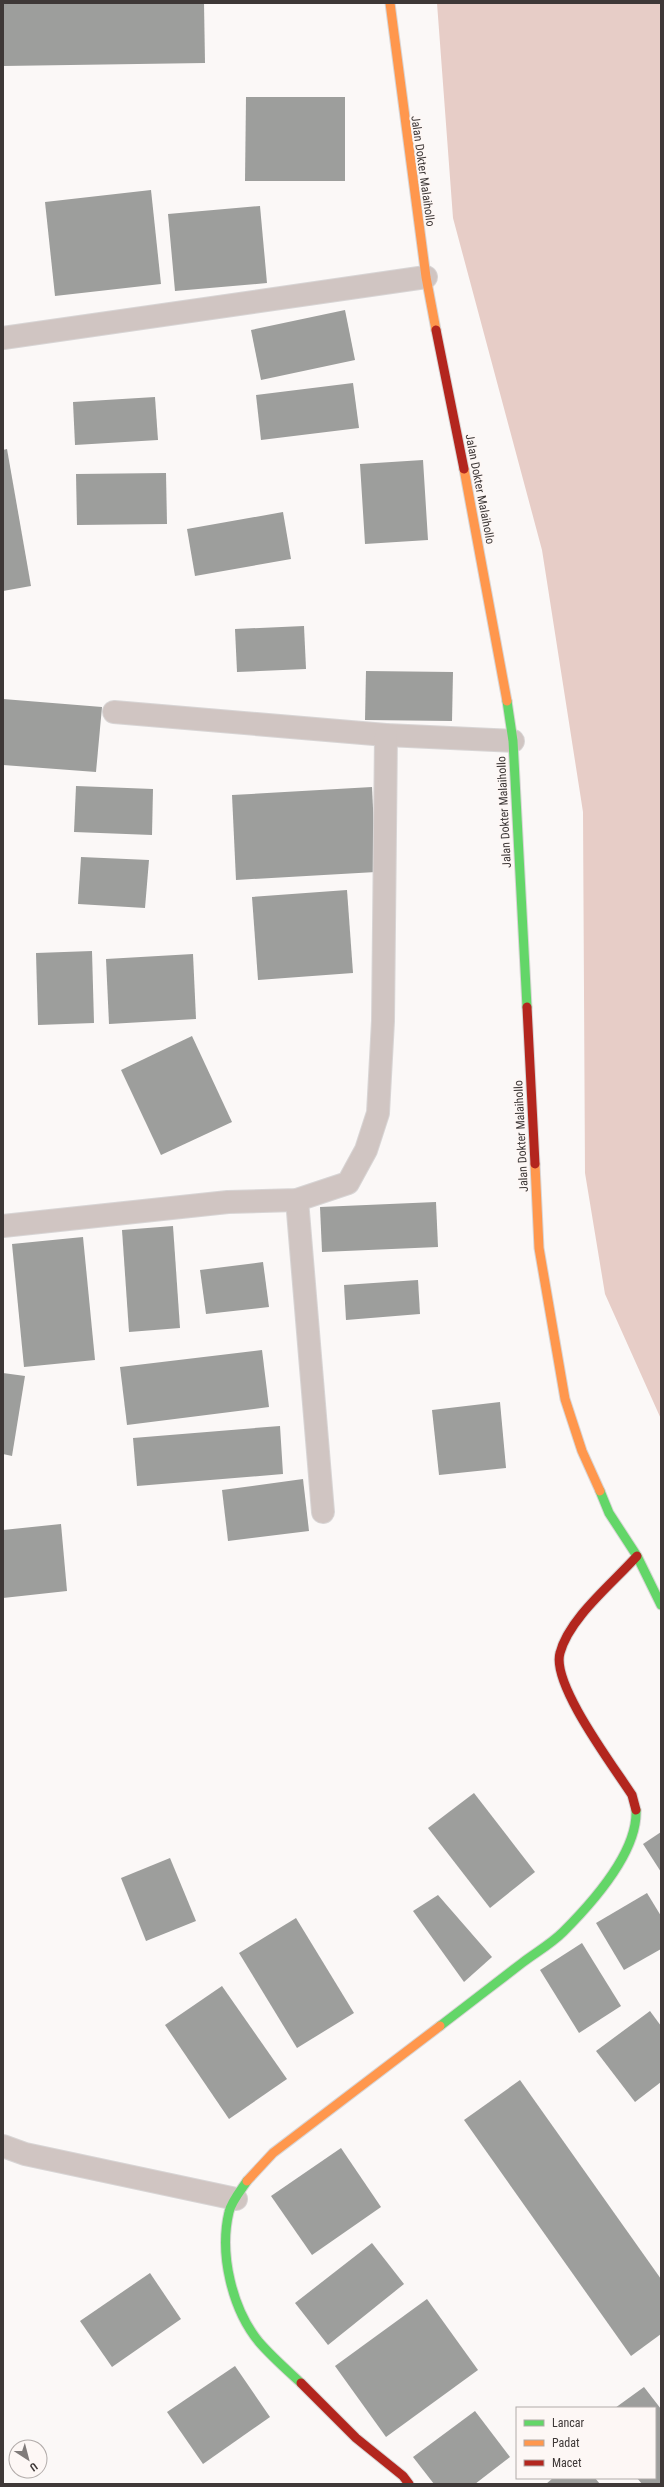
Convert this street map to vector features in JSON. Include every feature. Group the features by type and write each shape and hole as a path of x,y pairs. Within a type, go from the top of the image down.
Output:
{"main road":[{"name":"Jalan Dokter Malaihollo","path":"390,3 426,277 495,629 513,740 539,1248 565,1399 582,1451 609,1513 637,1556 661,1605"},
{"path":"409,2484 403,2476 356,2438 259,2342 243,2317 231,2282 225,2244 229,2211 247,2180 274,2153 562,1933 592,1900 620,1862 635,1829 636,1803 614,1766 585,1724 560,1678 559,1653 569,1632 637,1556"}],"street":[{"path":"3,338 426,277"},
{"path":"114,712 386,735 513,740"},
{"path":"3,1226 228,1202 297,1200 348,1183 366,1150 378,1113 383,1021 386,735"},
{"path":"297,1200 322,1512"},
{"path":"3,2146 25,2154 236,2199"}],"shaded area":[{"path":"437,3 661,3 661,1419 605,1294 585,1173 583,812 542,550 453,218"}],"building":[{"path":"3,3 204,3 205,63 3,66"},
{"path":"246,97 345,97 345,181 245,181"},
{"path":"151,190 161,284 55,296 45,202"},
{"path":"260,206 267,283 175,291 168,214"},
{"path":"345,310 355,360 261,380 251,330"},
{"path":"353,383 359,428 261,440 256,395"},
{"path":"155,397 158,440 75,445 73,402"},
{"path":"7,449 31,586 3,591 3,450"},
{"path":"423,460 428,540 365,544 360,464"},
{"path":"166,473 167,524 77,525 76,474"},
{"path":"283,512 291,559 195,576 187,529"},
{"path":"304,626 306,669 237,672 235,629"},
{"path":"366,671 453,672 452,721 365,720"},
{"path":"3,699 102,707 96,772 3,765"},
{"path":"76,786 153,789 152,835 74,832"},
{"path":"372,787 376,872 236,880 232,795"},
{"path":"81,857 149,860 145,908 78,904"},
{"path":"347,890 353,973 258,980 252,897"},
{"path":"92,951 94,1023 38,1025 36,953"},
{"path":"193,954 196,1019 109,1024 106,959"},
{"path":"192,1036 232,1122 161,1155 121,1070"},
{"path":"436,1202 438,1247 322,1252 320,1207"},
{"path":"173,1226 180,1328 129,1332 122,1230"},
{"path":"83,1237 95,1360 24,1367 12,1244"},
{"path":"263,1262 269,1307 206,1314 200,1270"},
{"path":"418,1280 420,1314 346,1320 344,1285"},
{"path":"262,1350 269,1407 127,1425 120,1367"},
{"path":"3,1373 25,1376 12,1456 3,1454"},
{"path":"500,1402 506,1468 439,1475 432,1410"},
{"path":"280,1426 283,1474 137,1486 133,1438"},
{"path":"303,1479 309,1531 228,1541 222,1490"},
{"path":"61,1524 67,1591 3,1598 3,1530"},
{"path":"474,1793 535,1872 490,1908 428,1828"},
{"path":"661,1832 661,1872 643,1844"},
{"path":"170,1858 196,1921 146,1941 121,1878"},
{"path":"647,1893 661,1916 661,1949 624,1970 596,1923"},
{"path":"438,1895 492,1957 464,1982 413,1911"},
{"path":"296,1918 354,2013 297,2048 239,1953"},
{"path":"582,1943 621,2006 579,2033 540,1970"},
{"path":"222,1986 287,2079 229,2119 165,2025"},
{"path":"650,2011 661,2026 661,2082 635,2102 596,2051"},
{"path":"520,2080 661,2279 661,2334 631,2356 464,2120"},
{"path":"341,2148 381,2207 312,2255 271,2196"},
{"path":"372,2243 404,2284 328,2345 295,2303"},
{"path":"150,2273 181,2319 112,2367 80,2321"},
{"path":"427,2299 478,2370 386,2437 335,2366"},
{"path":"235,2366 270,2417 203,2464 167,2412"},
{"path":"644,2387 661,2409 661,2484 642,2484 638,2479 656,2479 656,2407 616,2407"},
{"path":"475,2411 510,2457 475,2484 434,2484 413,2457"},
{"path":"552,2479 596,2479 600,2484 546,2484"}],"traffic: fast":[{"path":"507,701 513,741 527,1007"},
{"path":"600,1491 609,1513 637,1556 661,1605"},
{"path":"440,2026 563,1932 586,1907 611,1876 621,1860 635,1826 636,1810"},
{"path":"247,2181 230,2208 226,2228 227,2263 230,2280 235,2297 250,2329 264,2348 301,2383"}],"traffic: slow":[{"path":"390,3 426,277 436,330"},
{"path":"464,469 507,701"},
{"path":"535,1164 539,1248 565,1399 582,1451 600,1491"},
{"path":"247,2181 273,2153 440,2026"}],"traffic: jam":[{"path":"436,330 464,469"},
{"path":"527,1007 535,1164"},
{"path":"636,1810 632,1795 599,1746 574,1704 565,1684 560,1667 560,1653 572,1627 582,1614 637,1556"},
{"path":"301,2383 356,2438 403,2476 409,2484"}]}
